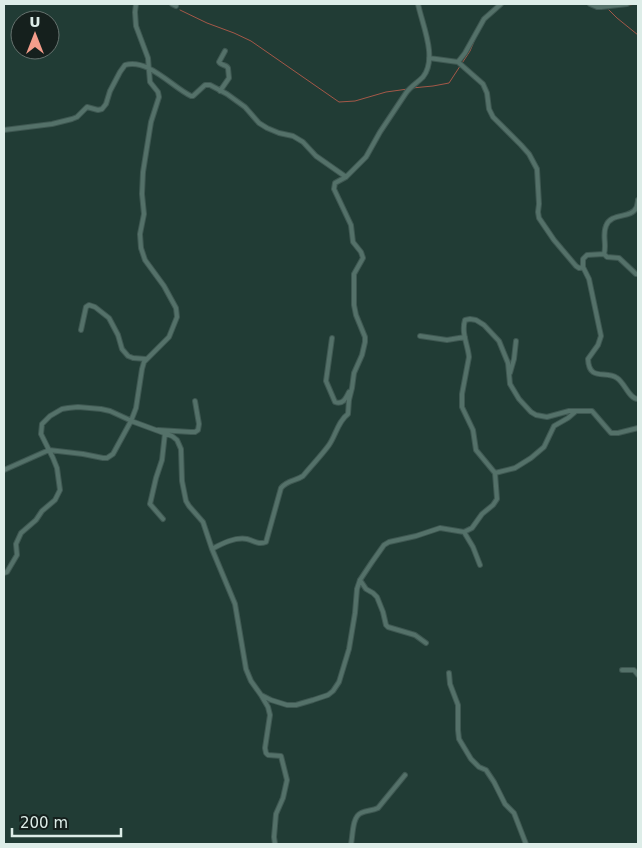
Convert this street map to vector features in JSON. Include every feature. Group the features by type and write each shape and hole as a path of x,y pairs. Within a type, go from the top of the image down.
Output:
{"street":[{"path":"4,470 48,450 103,458 108,458 113,454 136,408 142,369 146,359 165,342 176,322 177,312 164,286 145,260 141,248 140,234 144,214 142,194 143,172 151,122 159,97 158,92 150,82 146,51 136,26 136,4"},
{"path":"212,548 232,540 247,539 259,544 266,542 281,488 287,482 303,476 329,444 343,418 348,414 354,373 362,355 365,342 354,305 354,274 363,258 362,252 353,242 351,225 334,189 335,183 346,177 366,157 376,138 409,88 423,76 429,58 418,4"},
{"path":"458,62 484,19 501,4"},
{"path":"590,4 601,7 627,4"},
{"path":"220,91 229,76 228,68 219,62 225,51"},
{"path":"429,58 458,62 483,84 487,93 489,109 493,117 521,145 536,166 538,173 538,215 541,221 576,266 579,268 583,266"},
{"path":"4,130 52,124 72,119 77,117 87,107 98,110 102,109 106,104 110,90 125,64 135,64 149,68 191,96 207,85 210,85 246,107 262,126 299,139 316,156 346,177"},
{"path":"604,254 606,249 604,232 606,225 614,218 632,212 636,208 638,200"},
{"path":"638,274 619,258 606,257 604,254 585,256 583,259 583,266 589,279 601,336 598,345 588,359 589,366 592,371 599,375 616,376 633,398 638,399"},
{"path":"81,330 86,307 89,305 93,306 110,320 122,350 128,356 146,359"},
{"path":"261,695 287,705 296,705 328,695 333,691 339,682 349,649 357,589 360,580 384,545 440,528 464,532 472,528 482,514 497,499 495,473 476,450 473,430 462,407 462,394 469,357 465,337 465,320 470,318 476,320 499,341 508,363 510,384 522,404 531,412 547,417 569,411 592,411 609,432 613,434 638,428"},
{"path":"420,336 447,340 465,337"},
{"path":"332,338 326,381 335,402 344,401 352,388"},
{"path":"509,376 514,360 516,341"},
{"path":"153,429 195,432 198,430 199,424 195,400"},
{"path":"4,573 7,572 17,555 16,544 21,532 56,500 60,490 57,468 41,434 42,424 50,416 62,409 78,407 100,409 110,411 175,438 182,449 182,481 186,501 204,522 212,548 235,604 246,669 251,681 268,707 270,715 265,748 266,753 268,755 281,756 287,780 283,798 276,814 275,844"},
{"path":"495,473 515,468 531,458 544,447 554,426 576,411"},
{"path":"163,518 150,504 162,460 165,433"},
{"path":"464,532 473,547 480,565"},
{"path":"360,580 366,589 377,597 388,627 415,635 426,643"},
{"path":"622,670 634,670 638,675"},
{"path":"449,674 450,684 458,705 459,739 470,759 486,770 505,804 514,813 526,844"},
{"path":"352,844 357,816 360,813 378,808 405,774"}],"waterway":[{"path":"628,5 638,4"},
{"path":"180,10 251,41 339,102 355,101 386,92 408,89"},
{"path":"609,10 638,35"},
{"path":"412,88 449,83 470,51 475,39"}]}
